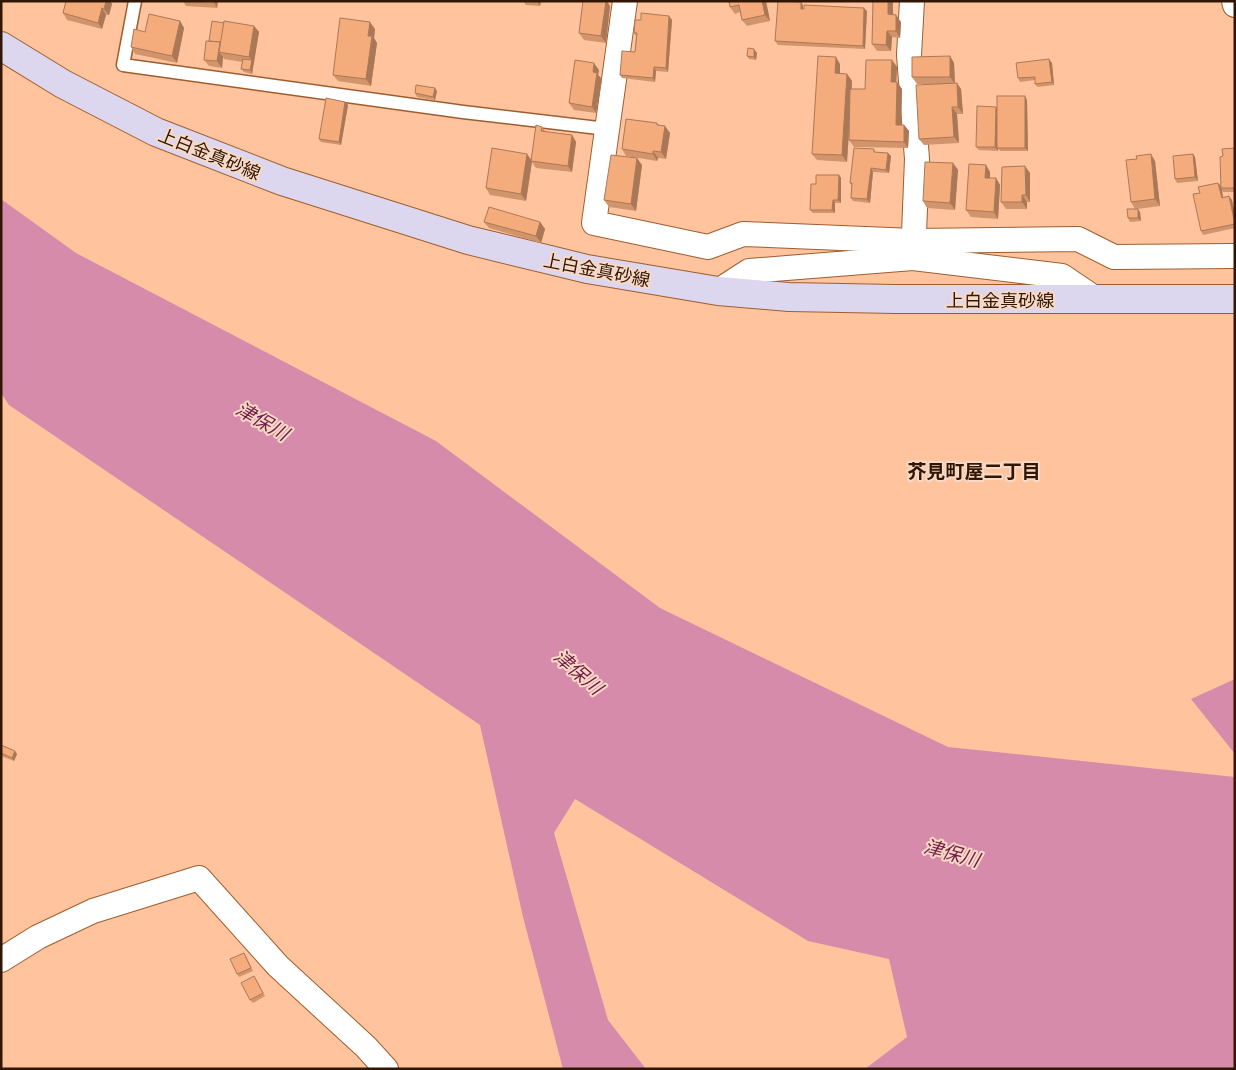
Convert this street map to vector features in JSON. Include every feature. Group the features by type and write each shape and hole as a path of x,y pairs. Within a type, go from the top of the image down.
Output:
{"main road":[{"name":"上白金真砂線","path":"1,46 63,84 156,132 282,181 468,240 587,269 718,291 789,297 1235,299"}],"street":[{"path":"625,1 594,223 708,247 743,234 913,249 1062,276 1096,299"},
{"path":"912,1 909,55 917,159 913,249"},
{"path":"1234,1 1235,5"},
{"path":"718,291 749,271 913,249 1078,239 1114,257 1235,256"},
{"path":"1,960 38,937 93,910 199,878 278,966 366,1047 386,1069"}],"lane":[{"path":"135,1 123,65 463,112 607,129"}],"water":[{"name":"津保川","path":"1,199 76,253 436,441 660,608 948,747 1235,777 1235,1069 865,1069 907,1037 889,959 808,941 575,799 554,833 608,1020 646,1069 563,1069 523,917 480,725 9,405 1,393"},
{"path":"1235,679 1235,754 1191,699"}],"building":[{"path":"66,1 106,1 98,23 63,13"},
{"path":"583,1 606,1 601,36 579,33"},
{"path":"729,1 762,1 765,15 742,20 739,5 730,7"},
{"path":"778,1 801,2 801,9 804,9 804,5 864,8 863,46 775,41"},
{"path":"873,1 888,1 888,14 896,15 896,31 887,31 886,45 872,44"},
{"path":"641,13 669,16 666,68 654,67 653,78 620,75 622,51 635,52 637,33 634,33 635,20 641,20"},
{"path":"149,14 180,21 172,56 131,47 134,29 145,32"},
{"path":"340,18 370,22 368,36 372,36 366,79 333,75"},
{"path":"212,21 224,23 221,44 220,42 209,41"},
{"path":"224,21 254,26 249,57 219,52"},
{"path":"206,41 220,42 217,61 204,60"},
{"path":"748,48 754,49 754,57 747,56"},
{"path":"818,56 836,57 835,73 847,74 842,155 812,154"},
{"path":"950,56 950,77 912,77 912,57"},
{"path":"243,59 252,60 250,70 241,69"},
{"path":"1049,59 1052,82 1035,84 1035,77 1018,78 1016,63"},
{"path":"575,60 594,63 593,72 597,73 592,107 569,103"},
{"path":"866,60 892,60 891,82 897,82 896,125 904,125 904,142 849,140 850,89 865,89"},
{"path":"957,83 958,107 952,107 954,137 919,139 916,85"},
{"path":"416,85 435,88 433,97 415,93"},
{"path":"997,96 1025,96 1025,148 997,148"},
{"path":"326,98 345,102 339,142 319,139"},
{"path":"977,106 996,107 995,147 976,147"},
{"path":"626,119 657,123 657,125 665,126 661,152 653,151 653,154 622,149"},
{"path":"536,125 542,127 541,131 572,135 568,166 531,161"},
{"path":"492,148 527,154 521,194 486,188"},
{"path":"854,148 874,149 874,152 888,153 886,170 871,168 867,199 851,198 852,183 850,183"},
{"path":"1235,148 1235,188 1221,188 1220,157 1223,156 1222,149"},
{"path":"1151,154 1155,199 1131,202 1126,160 1137,159 1136,156"},
{"path":"1193,154 1195,177 1175,179 1173,156"},
{"path":"611,155 637,158 631,204 604,200"},
{"path":"925,162 953,163 950,203 923,201"},
{"path":"969,164 986,165 985,178 996,178 994,212 966,210"},
{"path":"1025,166 1026,195 1022,195 1022,202 1001,202 1002,167"},
{"path":"816,175 839,175 838,200 833,200 832,210 810,210 811,184 816,184"},
{"path":"1218,183 1222,198 1229,196 1235,224 1201,231 1193,194 1200,193 1198,187"},
{"path":"489,207 540,222 536,236 484,222"},
{"path":"1127,209 1138,209 1138,218 1128,218"},
{"path":"1,745 15,751 12,758 1,753"},
{"path":"244,953 251,968 237,974 230,959"},
{"path":"254,976 263,993 250,1000 241,983"}],"district":[{"name":"芥見町屋二丁目","path":"974,470"}]}
